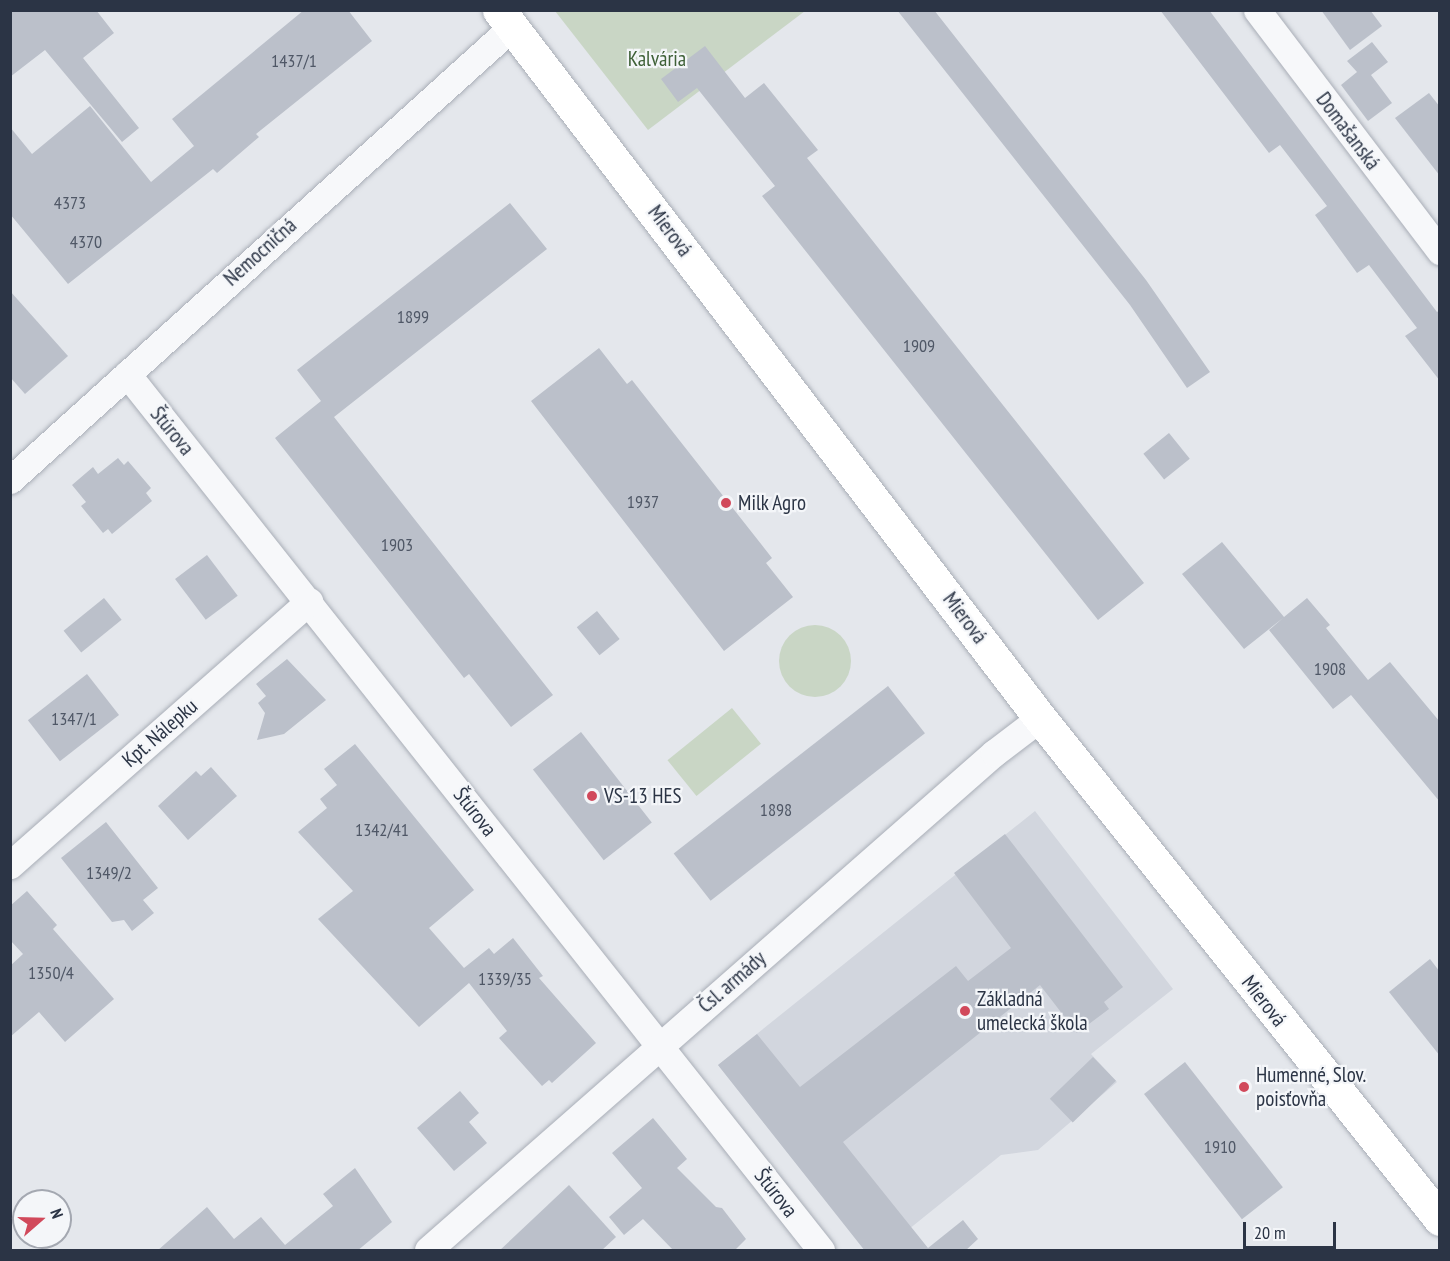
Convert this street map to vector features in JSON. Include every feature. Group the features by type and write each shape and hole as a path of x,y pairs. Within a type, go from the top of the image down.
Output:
{"main road":[{"name":"Mierová","path":"505,19 1040,718 1440,1218"}],"street":[{"name":"Domašanská","path":"1257,10 1440,250"},
{"name":"Nemocničná","path":"10,480 127,374 505,19"},
{"name":"Štúrova","path":"127,374 821,1251"},
{"name":"Kpt. Nálepku","path":"10,865 309,602"},
{"name":"Čsl. armády","path":"428,1251 994,753 1040,718"}],"shaded area":[{"name":"Základná umelecká škola","path":"1035,811 1173,989 1091,1054 1117,1082 1038,1150 1001,1155 883,1250 865,1250 718,1065"}],"green space":[{"name":"Kalvária","path":"555,11 805,11 648,130"},
{"path":"815,625 829,628 841,635 848,647 851,661 848,675 841,687 829,694 815,697 801,694 789,687 782,675 779,661 782,647 789,635 801,628"},
{"path":"732,708 761,744 696,796 667,760"}],"building":[{"path":"10,10 96,10 114,33 83,58 139,128 122,142 45,50 10,77"},
{"path":"304,10 348,10 372,41 256,134 259,137 217,173 213,169 68,284 10,214 10,127 32,154 90,106 151,182 194,146 172,119"},
{"path":"897,10 934,10 1146,280 1210,372 1187,388 1130,305"},
{"path":"1160,10 1209,10 1437,312 1440,310 1440,381 1405,336 1417,328 1369,265 1357,273 1315,215 1327,206 1280,145 1269,153"},
{"path":"1321,10 1370,10 1382,26 1350,50"},
{"path":"1372,42 1388,62 1371,75 1392,103 1368,121 1341,85 1357,72 1347,61"},
{"path":"705,46 745,98 764,83 818,150 807,158 1144,583 1098,620 762,196 775,186 697,88 678,102 661,79"},
{"path":"1429,93 1440,107 1440,176 1395,118"},
{"path":"510,203 547,249 334,417 553,695 511,727 469,674 464,678 275,438 321,401 297,370"},
{"path":"10,291 68,356 25,394 10,377"},
{"path":"599,348 627,384 632,380 772,558 766,563 793,597 724,651 531,401"},
{"path":"1169,433 1190,459 1164,479 1143,454"},
{"path":"118,458 124,465 128,461 151,488 146,493 152,501 112,534 108,529 103,533 81,506 86,502 72,485 93,467 98,474"},
{"path":"1222,542 1284,617 1307,598 1330,625 1326,628 1368,680 1390,662 1440,722 1440,802 1351,695 1333,709 1269,630 1283,618 1244,649 1182,574"},
{"path":"207,555 238,596 206,620 175,579"},
{"path":"104,598 122,620 81,652 64,631"},
{"path":"597,611 620,639 599,655 577,627"},
{"path":"287,659 326,700 284,734 257,740 265,713 258,703 266,696 256,684"},
{"path":"87,674 119,715 60,761 28,720"},
{"path":"888,686 925,733 711,901 674,853"},
{"name":"VS-13 HES","path":"581,732 652,823 604,860 533,770"},
{"path":"355,744 474,890 429,928 464,968 489,948 494,954 513,938 543,976 539,978 596,1043 552,1083 549,1080 542,1086 499,1038 507,1031 469,983 419,1027 318,919 353,891 298,832 327,808 320,799 337,785 324,769"},
{"path":"211,767 237,796 188,840 158,806 196,771 201,776"},
{"path":"106,822 158,888 143,900 154,913 132,931 124,920 112,922 61,858"},
{"path":"1005,834 1123,987 1104,1002 1109,1009 1077,1033 1040,985 843,1142 928,1248 963,1220 978,1239 965,1251 865,1251 718,1065 757,1034 800,1087 956,966 968,981 1011,948 954,873"},
{"path":"27,891 57,925 53,929 114,999 65,1042 39,1012 10,1037 10,966 23,954 10,940 10,906"},
{"path":"1430,959 1440,972 1440,1056 1389,992"},
{"path":"1093,1057 1116,1081 1073,1122 1050,1099"},
{"path":"1185,1062 1283,1187 1242,1219 1144,1094"},
{"path":"460,1091 479,1113 469,1122 487,1143 454,1171 417,1128"},
{"path":"653,1118 687,1159 677,1168 716,1207 722,1208 746,1239 734,1251 674,1251 643,1219 624,1235 609,1217 642,1188 612,1153"},
{"path":"355,1168 392,1222 357,1251 157,1251 207,1207 234,1239 261,1217 285,1245 333,1206 323,1194"},
{"path":"569,1185 616,1237 601,1251 499,1251"}],"place":[{"name":"Milk Agro","path":"726,503"},
{"name":"VS-13 HES","path":"592,796"},
{"name":"Základná umelecká škola","path":"965,1011"},
{"name":"Humenné, Slov. poisťovňa","path":"1244,1087"}]}
